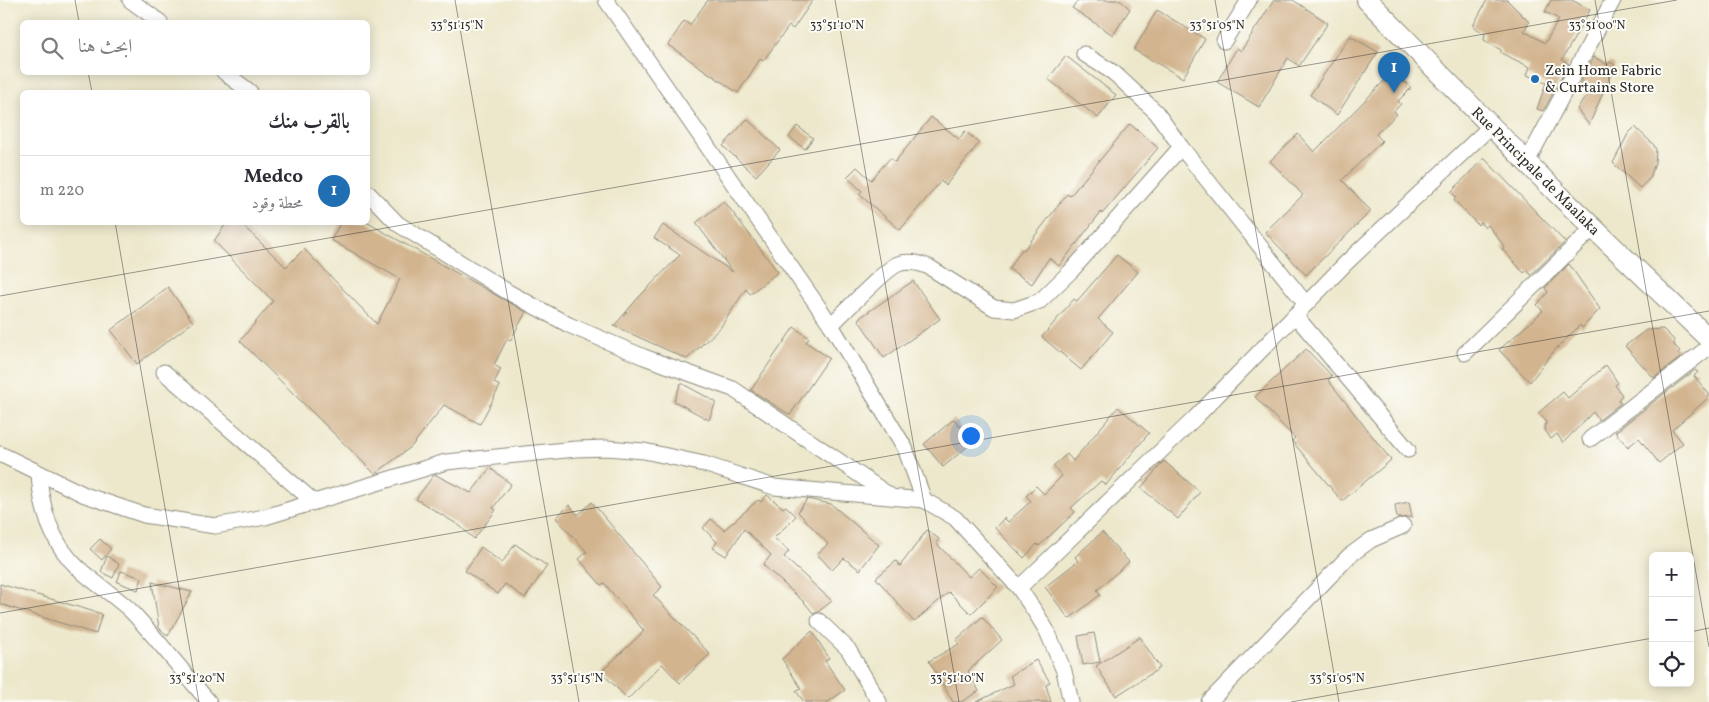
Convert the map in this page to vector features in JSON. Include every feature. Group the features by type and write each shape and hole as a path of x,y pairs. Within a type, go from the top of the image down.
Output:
{"main road":[{"name":"Rue Principale de Maalaka","path":"1367,0 1592,228 1709,339"}],"street":[{"path":"130,0 157,20"},
{"path":"606,0 831,325 905,448 924,500"},
{"path":"1224,41 1249,0"},
{"path":"1527,162 1613,0"},
{"path":"1084,54 1114,73 1135,90 1156,112 1181,147 1306,304"},
{"path":"228,75 247,90"},
{"path":"1019,588 1181,432 1306,304 1492,126"},
{"path":"831,325 891,269 898,264 906,262 918,262 929,267 994,308 1014,310 1040,301 1072,270 1181,147"},
{"path":"370,195 398,224 508,292 569,325 644,357 733,389 893,497"},
{"path":"1465,353 1592,228"},
{"path":"1295,315 1408,450"},
{"path":"1590,439 1709,347"},
{"path":"164,372 314,502"},
{"path":"0,454 85,495 144,515 215,526 265,517 446,462 607,448 644,451 704,464 774,487 924,500 955,518 1019,588 1047,630 1064,671 1071,702"},
{"path":"39,473 40,496 46,517 54,537 67,556 84,573 131,612 209,702"},
{"path":"1209,702 1349,556 1371,540 1402,526"},
{"path":"819,621 848,649 879,702"}],"building":[{"path":"708,0 813,0 793,29 789,26 763,61 760,59 738,93 668,45 684,21 690,25"},
{"path":"1078,0 1120,0 1130,9 1113,35 1072,8"},
{"path":"1274,0 1293,0 1328,23 1299,66 1288,58 1259,107 1217,82 1237,48 1241,51"},
{"path":"1487,0 1507,0 1529,22 1524,31 1545,43 1559,19 1545,12 1551,0 1572,0 1590,10 1562,60 1569,64 1543,111 1537,109 1546,83 1527,75 1530,67 1501,53 1501,50 1484,40 1485,34 1473,26"},
{"path":"1157,10 1205,39 1183,78 1134,50"},
{"path":"1350,36 1378,52 1337,115 1310,95"},
{"path":"1066,56 1116,95 1098,118 1048,79"},
{"path":"1594,57 1608,65 1610,62 1615,65 1589,125 1577,109 1591,89 1580,83"},
{"path":"1394,71 1411,88 1398,101 1401,104 1394,111 1397,114 1376,134 1382,141 1342,180 1371,211 1306,275 1265,232 1303,195 1270,161 1298,134 1314,152"},
{"path":"931,117 959,139 965,131 979,143 946,185 941,181 900,230 859,194 862,191 847,177 857,167 871,180 890,158 895,162"},
{"path":"747,119 780,150 756,176 723,146"},
{"path":"1130,124 1158,148 1102,214 1101,212 1059,266 1049,258 1032,284 1009,269 1022,249 1024,250 1067,194 1070,196"},
{"path":"797,126 813,138 805,149 789,137"},
{"path":"1635,127 1654,145 1656,150 1655,163 1650,178 1640,188 1613,163 1628,134"},
{"path":"1484,158 1565,242 1531,275 1527,270 1524,273 1502,249 1504,246 1488,225 1485,228 1480,222 1478,225 1454,200 1456,197 1451,192"},
{"path":"724,201 778,272 750,294 746,289 720,328 687,359 614,326 680,255 654,238 663,225 733,272 696,223"},
{"path":"370,224 526,312 510,341 507,339 494,365 501,369 494,383 500,386 480,424 444,405 411,447 375,474 240,341 273,301 214,241 225,225 242,225 286,267 304,249 377,324 400,279 331,240 339,225"},
{"path":"1117,255 1138,272 1098,319 1113,332 1081,370 1042,337 1074,299 1077,301"},
{"path":"1569,264 1600,309 1582,328 1580,325 1554,351 1530,382 1499,350 1543,311 1537,305 1548,292 1545,288"},
{"path":"913,281 940,319 884,358 858,319"},
{"path":"168,287 193,322 137,364 111,330"},
{"path":"794,327 809,338 806,342 829,358 790,415 751,390"},
{"path":"1663,329 1674,340 1674,345 1680,351 1678,353 1681,357 1654,378 1625,346 1646,330"},
{"path":"1306,349 1332,376 1328,380 1391,460 1342,501 1292,441 1295,438 1255,397"},
{"path":"1606,365 1618,383 1615,385 1622,395 1618,400 1621,403 1599,420 1593,412 1563,443 1557,434 1551,439 1545,430 1546,421 1538,413 1563,392 1568,398"},
{"path":"1695,370 1698,372 1694,376 1709,394 1709,397 1672,430 1683,443 1659,463 1639,438 1628,447 1615,432"},
{"path":"681,383 716,402 709,420 674,401"},
{"path":"1118,407 1149,433 1106,485 1101,481 1071,508 1075,512 1039,546 1037,544 1024,558 995,528 1004,518 1008,522 1031,501 1026,496 1036,486 1044,494 1062,476 1053,466 1067,454 1073,461"},
{"path":"954,419 973,442 943,467 924,444"},
{"path":"1164,461 1200,492 1178,519 1141,488"},
{"path":"490,468 511,484 493,508 496,510 474,539 460,526 416,499 433,476 436,475 471,493"},
{"path":"767,495 783,508 786,506 796,516 774,538 789,551 784,557 832,601 814,614 804,602 763,565 771,555 744,529 726,556 713,548 717,542 703,528 711,519 724,530 758,500 761,502"},
{"path":"807,499 831,504 879,545 860,570 844,558 832,570 817,554 828,544 798,512"},
{"path":"592,502 662,587 653,595 710,654 680,683 662,664 628,699 601,672 644,631 604,583 601,585 579,559 587,552 556,518 569,505 578,515"},
{"path":"1409,502 1412,517 1397,518 1395,505"},
{"path":"927,530 939,539 936,543 969,577 979,568 998,587 971,614 949,592 914,622 876,578 896,561 900,566"},
{"path":"1102,532 1129,562 1097,590 1100,595 1069,619 1045,587 1078,561 1075,557"},
{"path":"100,539 111,549 102,560 90,549"},
{"path":"515,544 547,566 525,598 505,584 498,594 465,571 481,547 502,563"},
{"path":"107,556 119,564 113,578 101,572"},
{"path":"121,571 142,578 138,590 117,582"},
{"path":"152,582 192,592 168,636 159,628"},
{"path":"0,584 102,614 96,634 0,604"},
{"path":"982,617 1002,640 968,671 979,691 961,702 953,702 929,661 959,644 956,640"},
{"path":"812,631 829,658 825,661 845,690 828,702 804,702 796,691 801,688 782,659"},
{"path":"1094,633 1100,662 1083,665 1078,636"},
{"path":"1140,637 1160,668 1116,696 1096,666"},
{"path":"1036,660 1050,682 1046,685 1051,702 976,702 1014,684 1010,676"}],"place":[{"name":"Zein Home Fabric & Curtains Store","path":"1535,79"},
{"name":"Medco","path":"1394,93"}]}
